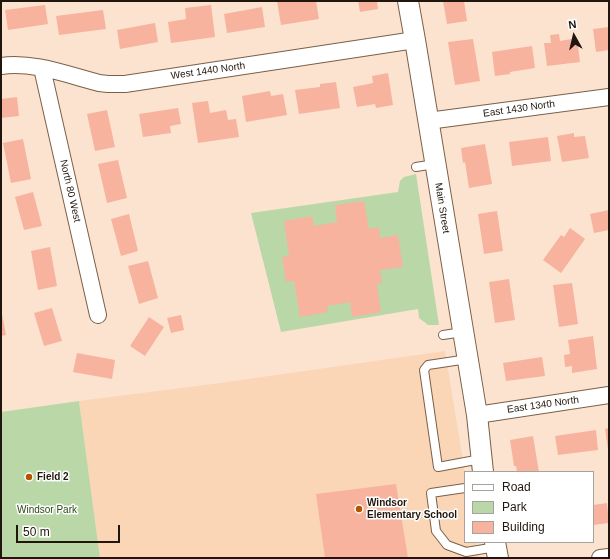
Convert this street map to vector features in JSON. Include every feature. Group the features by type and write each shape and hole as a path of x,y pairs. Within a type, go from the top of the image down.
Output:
{"street":[{"name":"Main Street","path":"408,1 477,415 482,466"},
{"name":"West 1440 North","path":"1,66 15,64 42,68 99,83 125,84 415,40"},
{"name":"North 80 West","path":"42,68 98,315"},
{"name":"East 1430 North","path":"428,121 609,96"},
{"name":"East 1340 North","path":"477,415 609,395"},
{"path":"600,558 609,557"}],"lane":[{"path":"416,167 435,164"},
{"path":"443,335 463,332"},
{"path":"468,360 428,365 424,370 438,467 482,466"},
{"path":"464,488 431,493 436,531 447,545 466,552 496,549"}],"shaded area":[{"path":"445,351 465,471 464,543 476,543 479,558 100,558 79,401 213,384"}],"green space":[{"path":"416,174 439,325 428,325 419,318 418,309 281,332 251,213 398,192 400,181 404,177"},
{"name":"Windsor Park","path":"79,401 100,558 1,558 1,412"}],"building":[{"path":"277,1 316,1 319,19 281,25"},
{"path":"358,1 377,1 378,9 360,12"},
{"path":"443,1 464,1 467,21 447,24"},
{"path":"45,5 48,24 8,30 5,10"},
{"path":"211,5 215,37 171,43 168,22 186,19 185,8"},
{"path":"262,7 265,27 227,33 224,14"},
{"path":"103,10 106,29 59,35 56,16"},
{"path":"155,23 158,42 120,49 117,30"},
{"path":"609,27 609,50 596,52 593,29"},
{"path":"559,34 560,41 577,38 580,62 547,66 544,43 551,43 550,35"},
{"path":"473,39 480,81 455,85 448,42"},
{"path":"532,46 535,68 495,76 492,52"},
{"path":"388,73 393,105 376,108 375,104 357,107 353,87 373,83 372,76"},
{"path":"336,82 340,108 299,114 295,90 320,87 320,84"},
{"path":"270,91 271,96 283,94 287,115 246,122 242,96"},
{"path":"17,97 19,116 1,118 1,99"},
{"path":"208,101 210,113 226,110 228,120 236,119 239,137 198,143 192,103"},
{"path":"178,108 181,124 170,126 171,133 143,137 139,114"},
{"path":"107,110 115,147 95,151 87,114"},
{"path":"574,133 574,137 585,136 589,158 562,162 557,136"},
{"path":"548,137 551,161 512,166 509,142"},
{"path":"23,139 31,179 11,183 3,143"},
{"path":"485,144 492,184 469,188 461,148"},
{"path":"118,160 127,198 107,203 98,164"},
{"path":"33,192 42,226 24,230 15,197"},
{"path":"364,201 369,229 379,227 380,238 398,235 403,267 380,270 382,283 377,284 381,312 352,317 350,302 327,306 328,312 300,317 294,281 286,282 282,257 289,256 284,221 312,216 314,226 337,222 335,205"},
{"path":"609,210 609,230 594,233 590,214"},
{"path":"497,211 503,251 484,254 478,214"},
{"path":"129,214 138,251 121,256 111,219"},
{"path":"570,228 585,239 561,273 543,260 561,235 564,237"},
{"path":"50,247 57,286 38,290 31,251"},
{"path":"148,261 158,298 139,304 128,266"},
{"path":"509,279 515,320 495,323 489,282"},
{"path":"572,283 578,324 559,327 553,285"},
{"path":"52,308 62,341 44,346 34,313"},
{"path":"1,314 6,335 1,336"},
{"path":"181,315 184,330 171,333 167,318"},
{"path":"149,317 164,327 145,356 130,346"},
{"path":"593,336 597,369 572,373 572,366 565,367 564,355 570,354 568,340"},
{"path":"77,353 115,360 112,379 73,372"},
{"path":"542,357 545,376 506,381 503,363"},
{"path":"609,428 609,449 608,449 605,429"},
{"path":"596,430 598,450 558,455 555,436"},
{"path":"533,436 539,471 517,471 516,466 514,466 510,440"},
{"name":"Windsor Elementary School","path":"396,484 408,558 325,558 316,494"},
{"path":"607,503 609,523 594,525 594,505"}],"place":[{"name":"Field 2","path":"29,477"},
{"name":"Windsor Elementary School","path":"359,509"}]}
